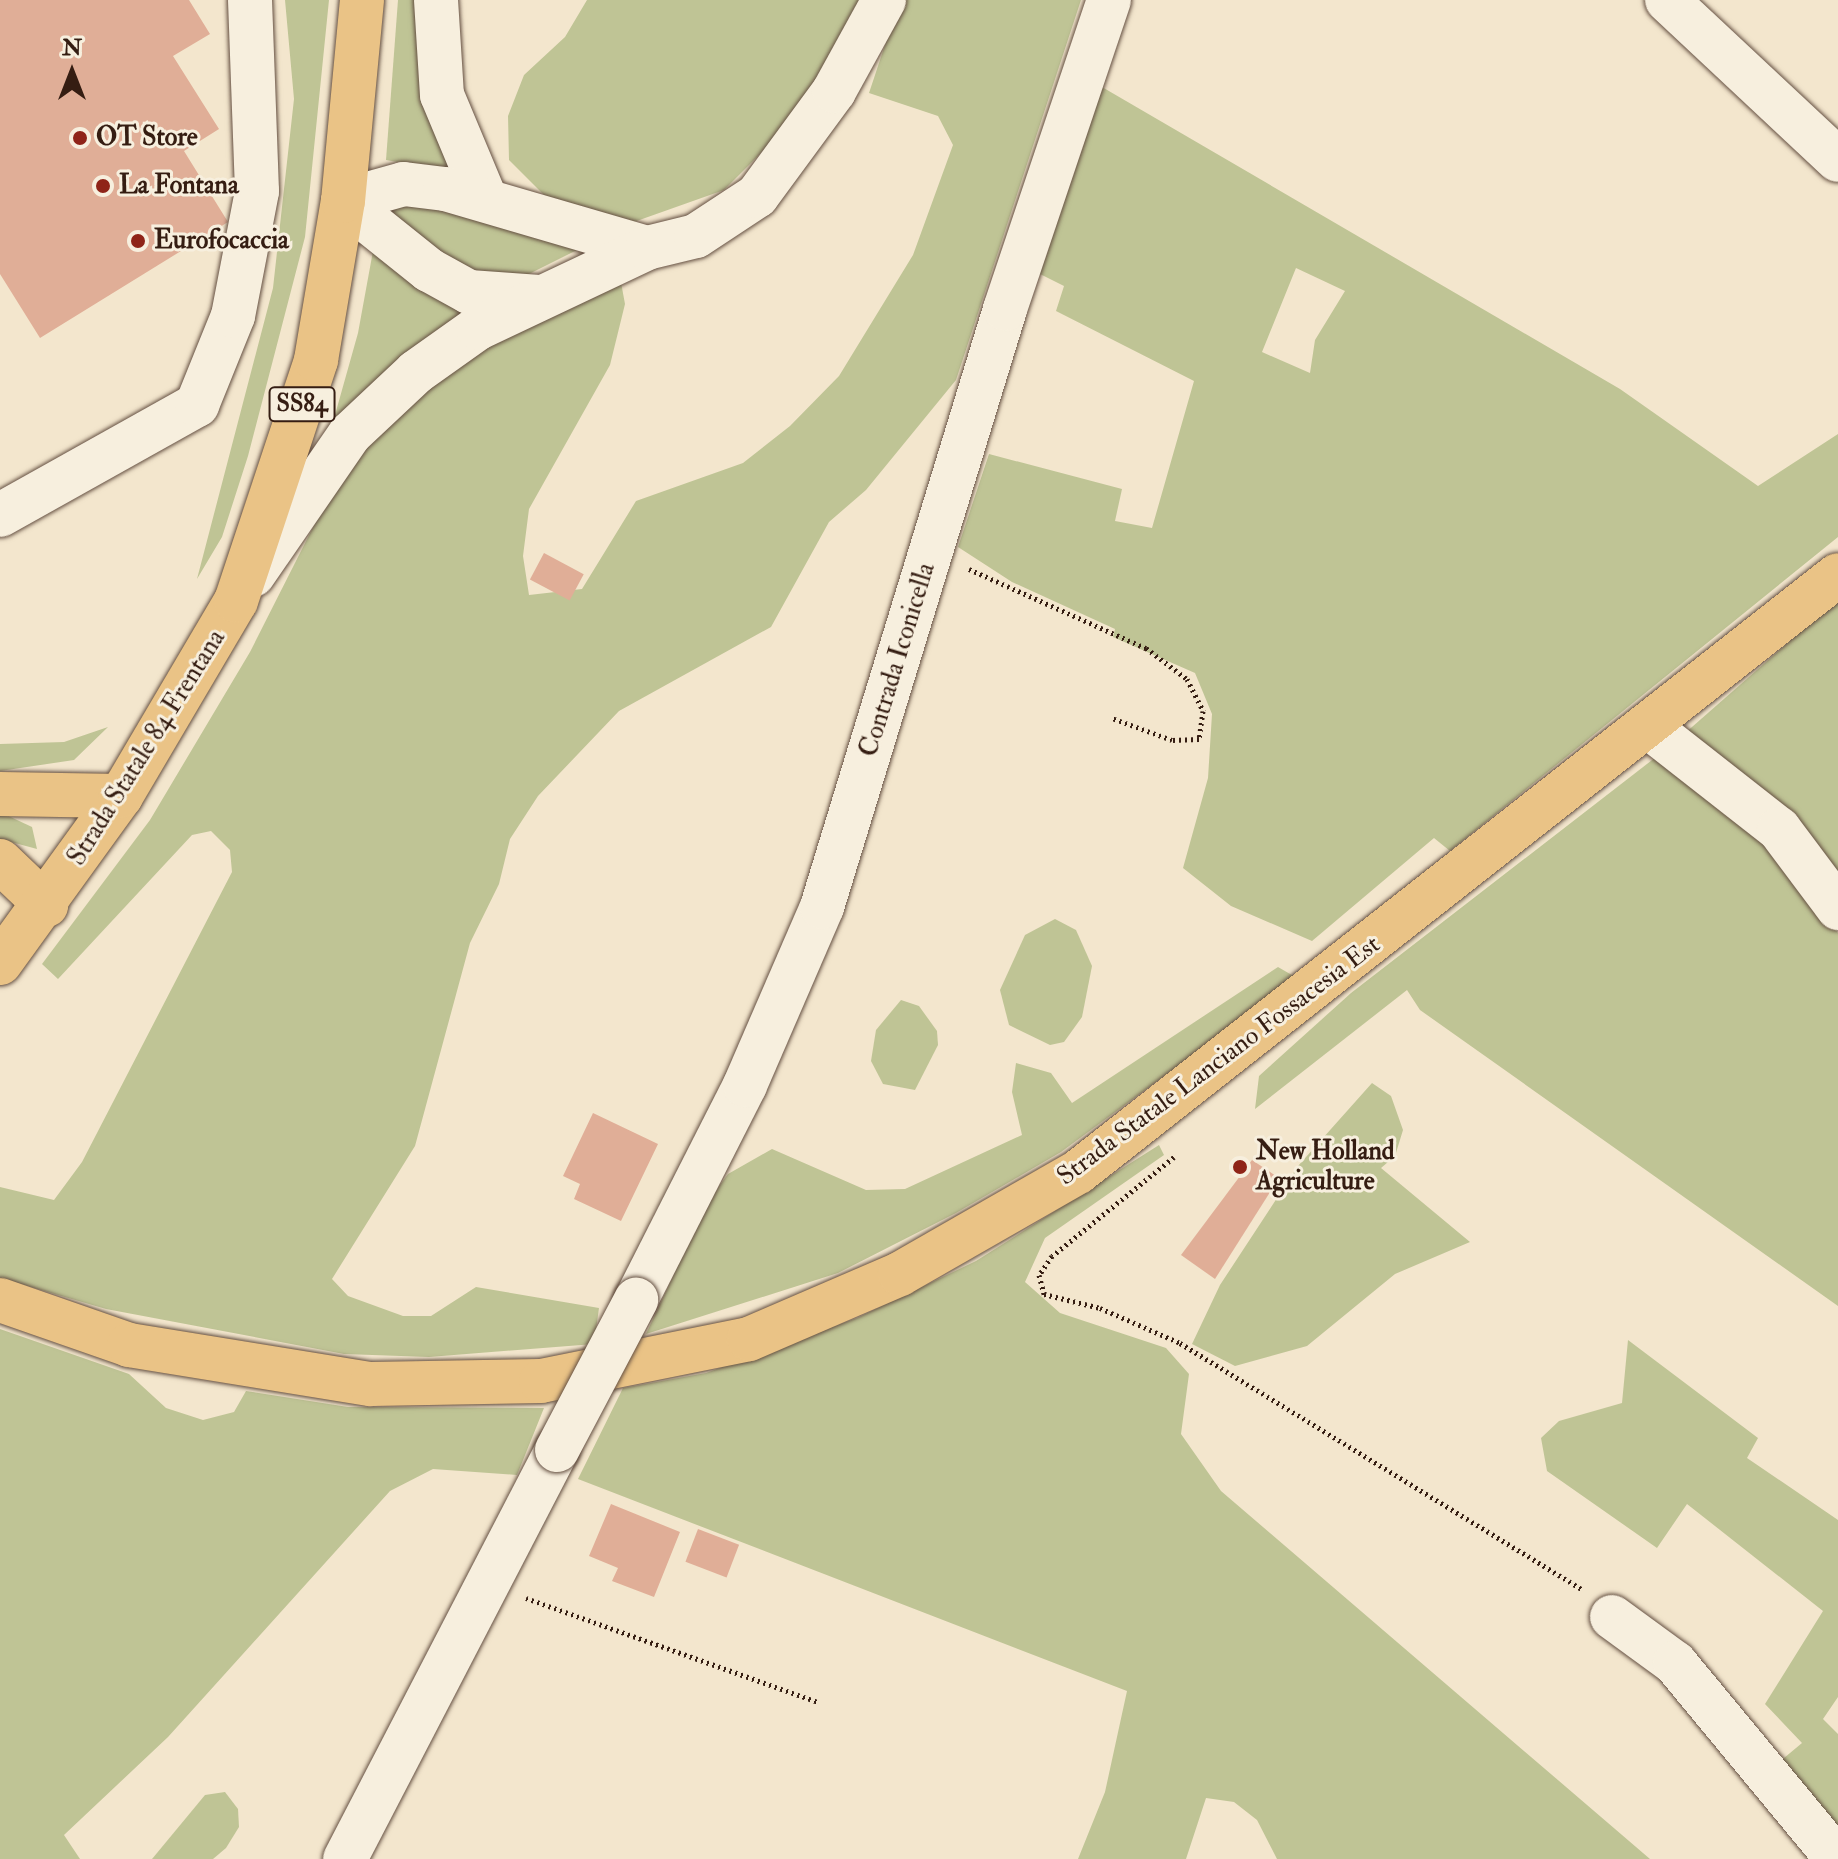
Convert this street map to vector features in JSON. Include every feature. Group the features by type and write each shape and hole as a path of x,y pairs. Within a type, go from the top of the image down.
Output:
{"main road":[{"name":"Strada Statale 84 Frentana","path":"0,963 46,905 121,796 236,601 316,360 343,201 362,0"},
{"name":"Strada Statale Lanciano Fossacesia Est","path":"0,1300 129,1345 371,1384 541,1381 749,1339 900,1274 1091,1163 1650,728 1838,575"},
{"path":"0,794 121,796"},
{"path":"0,861 46,905"}],"street":[{"path":"0,515 197,405 233,316 257,191 250,0"},
{"path":"436,0 442,95 486,200"},
{"path":"236,601 350,434 453,346 647,248 696,236 757,196 834,91 884,0"},
{"name":"Contrada Iconicella","path":"345,1859 745,1085 822,907 932,550 1109,0"},
{"path":"1667,0 1838,160"},
{"path":"343,201 404,184 486,200 647,248"},
{"path":"343,201 429,270 469,292 545,297"},
{"path":"1650,728 1779,829 1838,908"},
{"path":"1612,1617 1675,1663 1837,1859"}],"path":[{"path":"932,550 1146,648 1187,679 1203,711 1199,739 1172,740 1112,718"},
{"path":"1174,1157 1052,1256 1039,1275 1044,1294 1100,1308 1259,1386 1570,1578 1612,1617"},
{"path":"488,1584 818,1702"}],"green space":[{"path":"285,0 329,0 305,237 248,456 222,537 197,579 273,288 294,99"},
{"path":"398,0 422,0 459,173 386,160"},
{"path":"587,0 865,0 815,99 724,190 631,223 549,200 509,160 508,116 524,75 565,37"},
{"path":"900,0 1081,0 956,380 866,490 829,522 771,627 619,711 538,796 510,839 499,884 470,943 415,1146 332,1279 348,1296 403,1316 431,1316 476,1287 599,1308 594,1344 429,1357 344,1354 106,1309 0,1278 0,1187 54,1200 82,1162 232,872 230,850 211,831 192,835 58,979 42,964 150,820 250,652 345,464 400,405 515,319 620,277 625,304 610,365 529,509 523,556 529,595 582,589 636,501 743,463 790,426 839,376 913,255 953,145 938,116 869,93"},
{"path":"1102,87 1620,389 1758,486 1838,434 1838,537 1450,851 1434,838 1312,941 1231,906 1183,868 1208,778 1212,714 1195,673 1113,637 1115,629 1012,582 958,547 989,454 1122,489 1115,521 1152,528 1194,381 1056,311 1064,286 1036,272","holes":["1296,268 1345,291 1315,340 1310,373 1262,352"]},
{"path":"406,196 579,249 521,278 464,269 407,232 387,204"},
{"path":"375,240 473,309 333,422 358,333"},
{"path":"1838,599 1838,877 1684,734"},
{"path":"108,727 74,760 0,771 0,744 64,742"},
{"path":"1656,757 1762,837 1838,933 1838,1306 1420,1010 1407,990 1255,1109 1259,1076 1351,993"},
{"path":"0,812 32,827 37,849 0,839"},
{"path":"1055,919 1076,930 1092,966 1082,1017 1064,1042 1050,1045 1009,1025 1000,990 1025,935"},
{"path":"1278,967 1297,978 1061,1152 956,1213 838,1273 646,1334 708,1201 728,1174 772,1149 866,1190 905,1189 1022,1135 1012,1092 1016,1063 1051,1073 1072,1103"},
{"path":"901,1000 919,1006 937,1031 938,1045 915,1090 883,1084 871,1061 876,1030"},
{"path":"1372,1083 1391,1096 1403,1130 1395,1156 1381,1168 1470,1242 1395,1274 1307,1346 1235,1366 1192,1344 1220,1285 1298,1166"},
{"path":"1159,1145 1164,1155 1045,1238 1025,1282 1060,1313 1166,1348 1189,1374 1181,1434 1221,1491 1650,1859 1277,1859 1257,1820 1234,1802 1206,1798 1186,1859 1078,1859 1105,1792 1127,1691 578,1479 623,1388 706,1373 857,1318 976,1261"},
{"path":"0,1329 129,1374 166,1408 203,1420 234,1412 246,1391 348,1407 544,1408 517,1475 433,1469 390,1491 168,1737 64,1835 80,1859 0,1859"},
{"path":"1628,1340 1758,1438 1747,1458 1838,1520 1838,1697 1823,1719 1838,1734 1838,1841 1772,1768 1802,1743 1765,1704 1823,1611 1687,1504 1657,1548 1547,1471 1541,1438 1559,1421 1622,1403"},
{"path":"225,1792 238,1809 239,1827 226,1848 213,1859 152,1859 205,1795"}],"building":[{"name":"La Fontana","path":"0,0 189,0 210,34 173,56 219,129 184,151 228,222 40,338 0,274"},
{"path":"544,553 584,574 570,601 530,579"},
{"path":"593,1113 658,1144 621,1221 574,1199 580,1184 563,1176"},
{"path":"1252,1160 1279,1178 1215,1279 1181,1255"},
{"path":"611,1504 680,1532 654,1597 612,1581 618,1568 589,1556"},
{"path":"698,1529 739,1545 727,1577 685,1562"}],"place":[{"name":"OT Store","path":"80,138"},
{"name":"La Fontana","path":"103,186"},
{"name":"Eurofocaccia","path":"138,241"},
{"name":"New Holland Agriculture","path":"1240,1167"}]}
